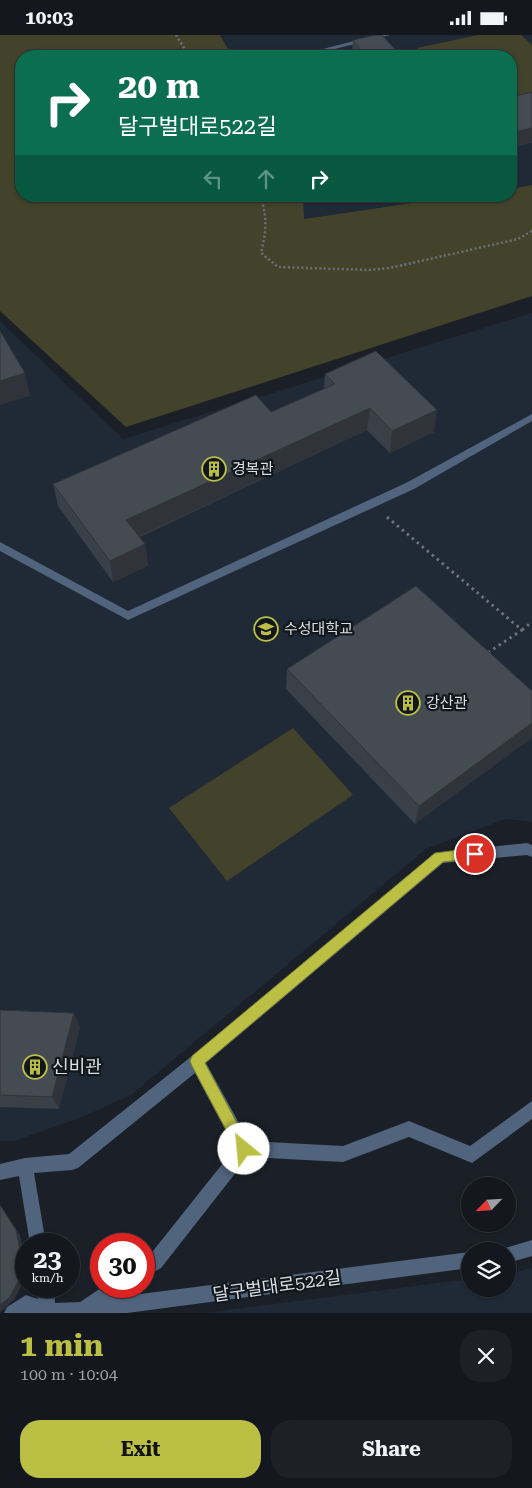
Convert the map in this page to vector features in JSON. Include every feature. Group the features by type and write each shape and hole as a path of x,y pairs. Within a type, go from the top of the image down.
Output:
{"street":[{"path":"0,1172 25,1166 72,1162 197,1061 440,857 527,849 532,851"},
{"path":"197,1061 244,1149"},
{"path":"244,1149 343,1154 409,1129 472,1155 532,1109"},
{"path":"155,1262 244,1149"},
{"path":"25,1166 36,1233"},
{"path":"516,1252 532,1247"},
{"name":"달구벌대로522길","path":"13,1313 26,1304 47,1312 70,1313 84,1309 153,1303 461,1261"},
{"path":"46,1298 47,1312"},
{"name":"달구벌대로522길","path":"84,1309 101,1298"}],"lane":[{"path":"323,50 386,35"},
{"path":"0,546 128,616 410,486 532,417"}],"path":[{"path":"176,35 185,50"},
{"path":"263,202 268,226 261,253 278,267 369,270 390,268 518,239 532,231"},
{"path":"371,504 522,630"},
{"path":"481,657 532,622"}],"shaded area":[{"path":"220,35 532,35 532,185 517,188 517,50 229,50"},
{"path":"303,202 418,202 303,219"},
{"name":"수성대학교","path":"532,313 532,822 505,819 426,849 131,1095 82,1117 14,1141 0,1141 0,321 123,439"},
{"path":"532,1268 532,1313 204,1313 461,1280 461,1297 516,1297 516,1272"}],"green space":[{"path":"0,35 220,35 229,50 15,50 15,202 303,202 304,219 419,202 517,202 517,188 532,185 532,296 126,427 0,311"},
{"path":"478,35 521,35 532,45 532,98 517,101 517,50 419,50 417,48"},
{"path":"293,728 353,795 227,881 169,808"}],"building":[{"path":"382,35 396,50 361,50 353,40"},
{"path":"532,92 532,128 517,132 517,96"},
{"path":"0,331 25,373 0,381"},
{"path":"376,351 437,410 392,431 370,408 126,520 145,544 110,561 53,484 256,395 271,412 335,384 325,374"},
{"name":"강산관","path":"416,586 532,691 532,723 419,806 287,669"},
{"name":"신비관","path":"0,1010 74,1013 52,1097 0,1095"},
{"path":"0,1205 17,1233 15,1233 15,1287 10,1297 0,1305"}],"place":[{"name":"경복관","path":"214,469"},
{"name":"수성대학교","path":"266,629"},
{"name":"강산관","path":"408,703"},
{"name":"신비관","path":"35,1067"}],"route":[{"path":"244,1149 197,1061 440,857 475,854"}]}
